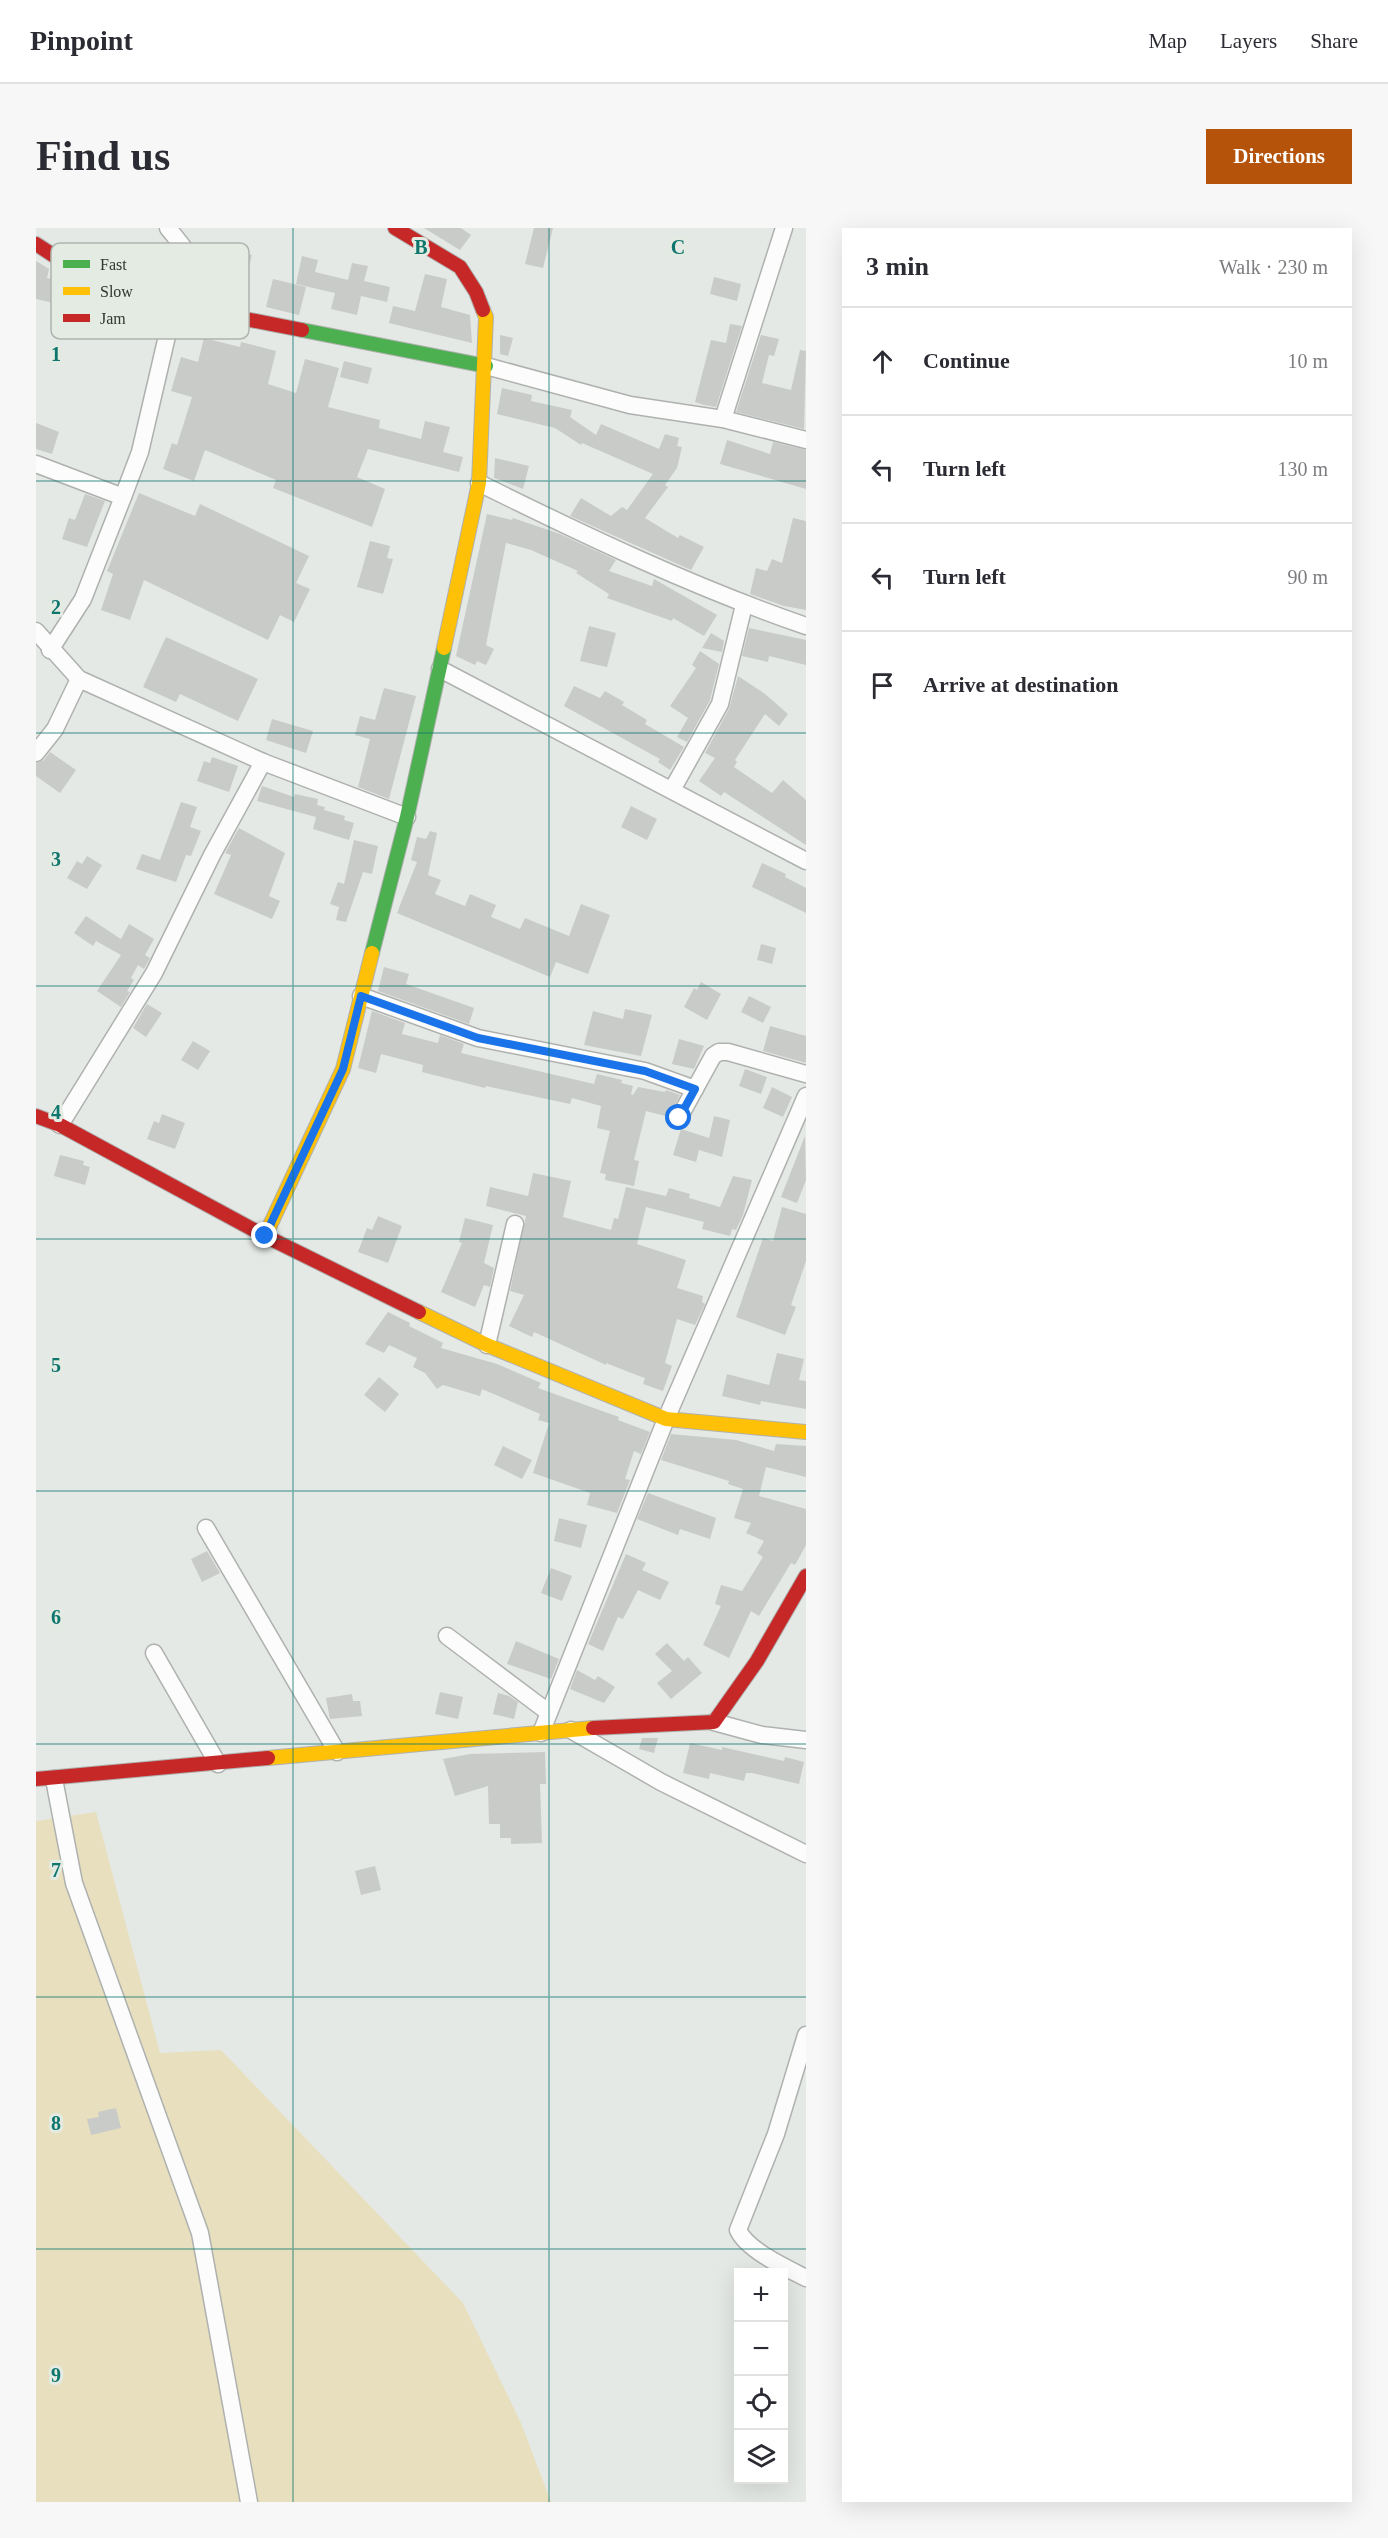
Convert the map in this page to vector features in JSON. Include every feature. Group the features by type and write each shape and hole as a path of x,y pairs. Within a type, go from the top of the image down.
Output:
{"street":[{"path":"168,228 180,243"},
{"path":"265,1236 343,1069 407,817 479,483 486,366 486,317 476,291 460,267 395,228"},
{"path":"723,419 784,228"},
{"path":"36,244 51,254"},
{"path":"249,320 486,366 630,405 723,419 806,440"},
{"path":"50,650 83,598 140,452 166,339"},
{"path":"36,464 123,497"},
{"path":"479,483 618,552 744,605 806,627"},
{"path":"672,790 720,704 744,605"},
{"path":"36,631 50,650 79,679 263,762 407,817"},
{"path":"440,669 806,861"},
{"path":"36,753 55,729 79,679"},
{"path":"60,1125 153,973 263,762"},
{"path":"361,996 478,1038 645,1071 695,1089"},
{"path":"679,1118 714,1056 719,1052 728,1052 806,1074"},
{"path":"541,1733 666,1419 806,1096"},
{"path":"36,1116 60,1125 265,1236 487,1345 666,1419 806,1432"},
{"path":"487,1345 515,1224"},
{"path":"207,1528 337,1752"},
{"path":"714,1722 757,1661 806,1576"},
{"path":"447,1636 548,1712"},
{"path":"154,1653 218,1764"},
{"path":"36,1779 218,1764 541,1733 568,1728 714,1722 762,1735 806,1740"},
{"path":"568,1728 661,1782 806,1854"},
{"path":"54,1779 74,1883 200,2233 249,2502"},
{"path":"806,2035 776,2134 738,2230 741,2238 780,2265 806,2278"}],"shaded area":[{"path":"96,1812 160,2053 221,2050 463,2303 521,2423 551,2502 36,2502 36,1821"}],"building":[{"path":"424,228 461,228 471,235 460,250"},
{"path":"534,228 553,228 543,268 525,264"},
{"path":"302,256 318,260 315,272 348,280 352,263 368,266 364,281 390,287 387,302 361,296 357,315 331,309 335,293 296,284"},
{"path":"36,261 49,269 47,278 51,279 51,302 36,299"},
{"path":"425,274 447,279 441,307 470,315 472,343 389,323 393,306 415,311"},
{"path":"714,277 741,284 737,301 710,294"},
{"path":"273,279 306,287 299,315 266,307"},
{"path":"730,324 742,326 716,407 695,402 711,340 726,343"},
{"path":"500,335 513,338 508,356 500,354"},
{"path":"761,335 779,339 774,356 769,355 762,383 791,390 800,350 806,351 804,429 736,412"},
{"path":"204,339 240,347 241,342 276,351 268,384 296,393 305,359 339,368 328,407 380,420 379,428 421,439 425,421 450,427 443,452 463,457 459,472 368,449 357,477 385,489 372,527 273,488 276,480 205,450 194,481 163,469 172,443 177,445 192,397 171,391 181,357 198,362"},
{"path":"344,361 372,368 368,384 340,377"},
{"path":"502,388 532,395 531,401 572,410 570,417 596,435 601,424 659,449 665,434 679,438 677,446 682,447 677,468 665,485 668,487 645,518 678,538 680,535 704,547 691,570 570,516 581,498 611,516 622,507 627,510 653,474 582,443 581,445 555,428 497,414"},
{"path":"36,423 59,432 52,454 36,449"},
{"path":"727,440 770,454 773,442 806,450 806,489 720,464"},
{"path":"495,458 529,466 523,489 494,478"},
{"path":"139,493 195,516 200,504 309,556 296,583 310,589 294,622 280,615 268,640 144,580 130,620 101,610 113,574 107,571"},
{"path":"85,494 105,501 87,547 62,539 69,518 75,520"},
{"path":"487,514 512,520 513,518 560,534 616,560 609,571 652,586 654,579 717,615 704,636 673,618 672,621 607,598 609,594 576,573 578,571 531,550 506,543 486,645 494,649 486,665 477,661 475,665 456,656"},
{"path":"793,518 806,521 806,610 784,606 750,594 756,568 767,571 772,559 782,563"},
{"path":"370,541 390,546 387,558 393,559 383,594 357,587"},
{"path":"589,626 616,633 607,667 580,661"},
{"path":"749,628 806,640 806,665 769,656 768,662 742,656"},
{"path":"711,633 724,641 722,652 702,648"},
{"path":"166,637 258,679 238,721 180,694 176,702 143,687"},
{"path":"700,651 719,664 710,700 687,742 677,737 688,718 670,706 696,668 692,665"},
{"path":"738,676 765,694 788,714 779,726 765,714 735,760 737,762 734,767 772,793 783,780 806,800 806,845 724,792 721,796 699,781 715,758 705,753 729,709"},
{"path":"574,686 600,698 605,691 624,702 622,705 647,720 645,724 684,747 670,770 658,762 660,759 564,706"},
{"path":"384,688 416,696 389,799 358,787 370,739 355,735 360,716 375,720"},
{"path":"272,719 313,731 306,753 266,740"},
{"path":"50,752 76,770 60,793 36,776 36,763 44,760"},
{"path":"212,757 238,766 229,792 197,781 204,761 210,763"},
{"path":"262,786 294,797 295,794 318,799 317,805 325,807 324,810 345,816 344,820 354,823 349,840 313,829 316,817 257,801"},
{"path":"181,802 197,807 190,827 201,831 191,856 186,855 176,882 136,869 142,854 160,860"},
{"path":"631,806 657,819 647,840 621,827"},
{"path":"239,828 285,853 269,896 280,901 272,919 214,894 231,855 225,853"},
{"path":"430,831 437,833 428,875 441,880 435,894 465,906 470,894 496,905 491,917 520,929 525,918 569,936 581,904 610,915 588,974 556,962 550,977 397,913 417,862 411,860 417,837 426,839"},
{"path":"354,840 378,846 372,874 363,872 346,922 336,920 339,907 330,904 338,882 344,884"},
{"path":"87,856 102,865 87,889 67,878 77,861 82,864"},
{"path":"762,863 786,874 785,877 806,888 806,913 752,887"},
{"path":"86,916 121,939 129,924 154,939 145,955 150,958 144,969 138,965 131,978 134,980 127,991 130,992 121,1007 97,991 121,955 96,941 93,946 74,933"},
{"path":"761,944 776,948 772,964 757,960"},
{"path":"384,967 409,974 406,984 474,1008 469,1024 378,991"},
{"path":"701,982 721,994 707,1020 684,1007 694,988 697,990"},
{"path":"749,996 771,1007 763,1023 741,1012"},
{"path":"147,1004 162,1013 146,1037 133,1028"},
{"path":"625,1009 652,1015 641,1056 584,1045 593,1011 623,1019"},
{"path":"372,1011 405,1023 402,1034 438,1043 440,1035 464,1044 461,1053 594,1084 597,1074 622,1080 621,1083 633,1086 631,1094 633,1095 638,1087 665,1092 666,1090 680,1095 669,1117 646,1111 634,1160 639,1161 634,1186 605,1180 606,1174 600,1173 610,1131 597,1128 601,1106 572,1098 570,1104 486,1086 485,1088 422,1072 423,1065 381,1054 376,1073 358,1068"},
{"path":"770,1026 806,1036 806,1063 763,1051"},
{"path":"679,1039 704,1046 694,1069 672,1064"},
{"path":"193,1041 210,1051 198,1070 181,1060"},
{"path":"745,1069 767,1077 761,1094 739,1086"},
{"path":"772,1087 792,1097 783,1117 763,1108"},
{"path":"162,1114 185,1123 175,1149 147,1139 154,1121 159,1123"},
{"path":"714,1116 730,1120 722,1157 699,1150 696,1162 673,1155 681,1129 709,1138"},
{"path":"805,1136 806,1180 797,1203 781,1197"},
{"path":"60,1155 84,1161 83,1165 90,1167 85,1185 54,1176"},
{"path":"533,1173 571,1181 563,1217 611,1230 614,1218 618,1219 626,1187 666,1196 669,1188 690,1194 689,1198 720,1207 733,1176 752,1180 743,1215 736,1230 732,1229 730,1236 702,1229 704,1222 646,1207 637,1244 686,1260 677,1288 703,1296 702,1302 705,1304 695,1325 677,1319 665,1363 672,1366 663,1391 643,1384 645,1378 606,1363 606,1365 534,1332 532,1337 509,1326 524,1295 510,1291 526,1216 486,1206 490,1187 528,1196"},
{"path":"782,1207 806,1214 806,1261 791,1305 796,1307 785,1335 736,1317 763,1238 773,1241"},
{"path":"378,1216 402,1226 388,1263 358,1252 367,1228 372,1230"},
{"path":"465,1218 493,1225 484,1263 494,1268 490,1287 484,1285 475,1307 441,1292 462,1243 459,1242"},
{"path":"388,1312 410,1323 409,1326 443,1343 441,1348 497,1364 541,1383 538,1388 619,1417 618,1420 650,1432 641,1454 634,1451 625,1479 630,1480 617,1513 587,1505 590,1493 533,1473 549,1423 538,1420 540,1414 482,1389 480,1396 443,1385 437,1389 425,1373 413,1367 417,1358 389,1345 384,1353 365,1344"},
{"path":"777,1353 804,1359 799,1380 806,1381 806,1409 761,1401 760,1405 722,1396 727,1374 769,1385"},
{"path":"379,1377 399,1394 385,1412 364,1395"},
{"path":"671,1434 736,1440 774,1451 776,1444 806,1446 806,1477 766,1467 759,1496 806,1509 806,1545 795,1565 791,1563 759,1616 751,1611 729,1658 703,1645 721,1606 715,1604 721,1585 742,1591 763,1557 757,1553 764,1541 746,1533 751,1523 734,1518 743,1489 728,1484 729,1481 661,1460"},
{"path":"503,1446 532,1460 522,1479 494,1465"},
{"path":"648,1493 716,1518 710,1539 680,1529 678,1535 637,1519"},
{"path":"559,1518 587,1525 581,1548 554,1541"},
{"path":"207,1551 220,1573 202,1582 191,1559"},
{"path":"626,1554 646,1563 642,1570 669,1582 660,1600 638,1590 623,1619 618,1617 603,1651 588,1644"},
{"path":"551,1568 572,1576 562,1601 541,1593"},
{"path":"516,1641 559,1659 551,1679 507,1664"},
{"path":"667,1643 684,1661 688,1657 702,1673 671,1699 657,1683 672,1671 655,1654"},
{"path":"577,1670 595,1680 598,1676 615,1687 604,1703 570,1689"},
{"path":"440,1692 463,1697 458,1719 435,1714"},
{"path":"498,1693 518,1702 514,1719 493,1714"},
{"path":"352,1694 353,1701 360,1701 362,1716 330,1719 326,1698"},
{"path":"642,1738 658,1738 654,1753 639,1749"},
{"path":"690,1743 722,1750 722,1747 784,1761 785,1757 804,1762 799,1784 752,1773 746,1773 744,1781 710,1773 709,1779 683,1773"},
{"path":"545,1752 546,1784 540,1784 542,1843 511,1844 511,1838 500,1838 500,1824 489,1824 488,1786 455,1796 443,1759 470,1754"},
{"path":"375,1866 381,1890 361,1895 355,1871"},
{"path":"116,2108 121,2128 91,2135 87,2119 99,2117 98,2112"}],"traffic: fast":[{"path":"302,330 486,366"},
{"path":"372,953 407,817 444,648"}],"traffic: slow":[{"path":"444,648 479,483 486,317 483,310"},
{"path":"265,1236 343,1069 372,953"},
{"path":"419,1312 487,1345 666,1419 806,1432"},
{"path":"268,1758 593,1728"}],"traffic: jam":[{"path":"395,228 460,267 476,292 483,310"},
{"path":"36,244 51,254"},
{"path":"249,320 302,330"},
{"path":"36,1116 60,1125 265,1236 419,1312"},
{"path":"593,1728 714,1722 757,1661 806,1576"},
{"path":"36,1779 268,1758"}],"route":[{"path":"265,1236 343,1069 361,996 478,1038 645,1071 695,1089 679,1118"}]}
